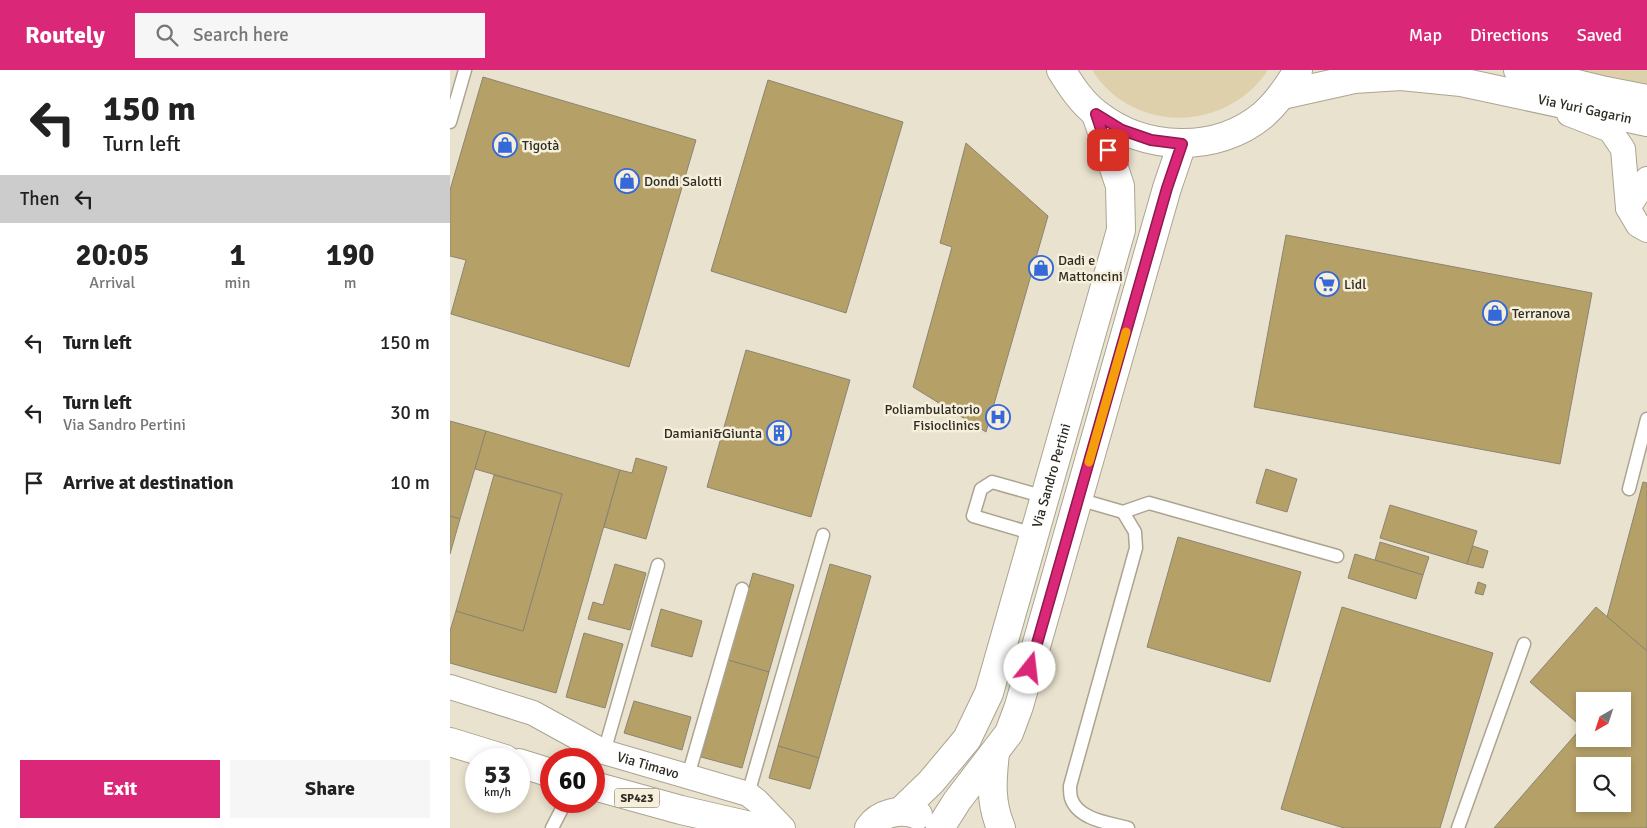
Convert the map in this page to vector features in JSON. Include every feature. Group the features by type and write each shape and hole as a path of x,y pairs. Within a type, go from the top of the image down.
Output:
{"main road":[{"path":"1062,70 1077,94 1096,114 1122,130 1151,140 1182,144 1210,140 1237,131 1262,115 1282,95 1298,70"},
{"name":"Via Yuri Gagarin","path":"1282,95 1354,78 1401,76 1461,82 1520,82 1606,91 1647,99"},
{"name":"Via Yuri Gagarin","path":"1520,82 1647,122"},
{"name":"Via Sandro Pertini","path":"901,811 931,782 967,739 989,693 1120,230 1120,186 1096,114"},
{"path":"940,828 957,801 1009,733 1019,706 1167,188 1182,144"},
{"path":"450,742 469,748"},
{"path":"995,753 991,786 995,810 1001,828"},
{"name":"SP423","path":"605,790 684,816 742,826"},
{"path":"862,827 880,817 901,811 926,819 935,828"}],"street":[{"name":"Via Yuri Gagarin","path":"1520,82 1610,130 1623,149 1628,208"},
{"path":"1647,178 1628,208 1638,225 1647,230"},
{"name":"Via Timavo","path":"450,687 533,713 597,748"},
{"name":"Via Timavo","path":"605,752 748,794 783,828"}],"lane":[{"path":"450,122 465,70"},
{"path":"1628,489 1643,449 1647,419"},
{"path":"1034,534 973,516 981,489 992,482 1045,497"},
{"path":"1078,499 1123,512 1149,503 1337,556"},
{"path":"1123,512 1135,532 1136,548 1070,786 1071,799 1078,809 1090,817 1128,828"},
{"path":"748,794 823,535"},
{"path":"605,749 658,565"},
{"path":"688,776 742,589"},
{"path":"1458,828 1524,644"},
{"path":"552,828 560,813"}],"shaded area":[{"path":"1092,70 1268,70 1255,86 1239,100 1221,109 1201,115 1180,118 1160,116 1140,110 1121,100 1102,83"},
{"path":"1578,70 1647,70 1647,86"}],"building":[{"path":"483,77 696,140 629,367 451,314 466,260 450,256 450,190"},
{"path":"768,80 903,122 846,313 711,271"},
{"path":"966,143 1048,216 986,432 913,387 952,247 940,243"},
{"path":"1286,235 1592,293 1560,464 1254,407"},
{"name":"Damiani&Giunta","path":"746,350 850,380 811,517 707,487"},
{"path":"450,421 486,431 460,519 450,516"},
{"path":"486,431 620,470 556,693 450,663 450,631 456,611 523,631 562,494 475,469"},
{"path":"636,458 667,467 646,539 604,527 620,470 632,473"},
{"path":"1266,469 1297,479 1287,512 1256,503"},
{"path":"494,475 562,494 523,631 456,611"},
{"path":"1643,482 1647,483 1647,651 1607,617"},
{"path":"1390,505 1477,531 1467,564 1380,538"},
{"path":"450,516 460,519 450,554"},
{"path":"1178,537 1301,572 1270,682 1147,647"},
{"path":"1380,542 1429,557 1423,575 1375,560"},
{"path":"1473,546 1488,551 1483,568 1467,564"},
{"path":"1355,554 1423,575 1416,599 1348,578"},
{"path":"615,564 646,573 630,630 588,619 593,602 603,605"},
{"path":"830,564 871,576 819,758 778,746"},
{"path":"753,573 794,585 769,672 728,660"},
{"path":"1478,582 1486,585 1483,595 1475,593"},
{"path":"1342,607 1493,653 1440,828 1344,828 1281,809"},
{"path":"1596,607 1647,651 1647,828 1494,828 1576,734 1576,748 1631,748 1631,692 1576,692 1576,722 1530,682"},
{"path":"661,609 702,621 692,657 651,646"},
{"path":"584,633 623,644 605,708 566,697"},
{"path":"728,660 769,672 742,768 701,757"},
{"path":"634,701 691,717 682,750 624,733"},
{"path":"778,746 819,758 810,789 769,778"}],"slow traffic":[{"path":"1089,462 1126,332"}],"place":[{"name":"Tigotà","path":"505,145"},
{"name":"Dondi Salotti","path":"627,181"},
{"name":"Dadi e Mattoncini","path":"1041,268"},
{"name":"Lidl","path":"1327,284"},
{"name":"Terranova","path":"1495,313"},
{"name":"Poliambulatorio Fisioclinics","path":"998,417"},
{"name":"Damiani&Giunta","path":"779,433"}],"route":[{"path":"1030,668 1167,188 1182,144 1151,140 1122,130 1096,114 1108,150"}]}
